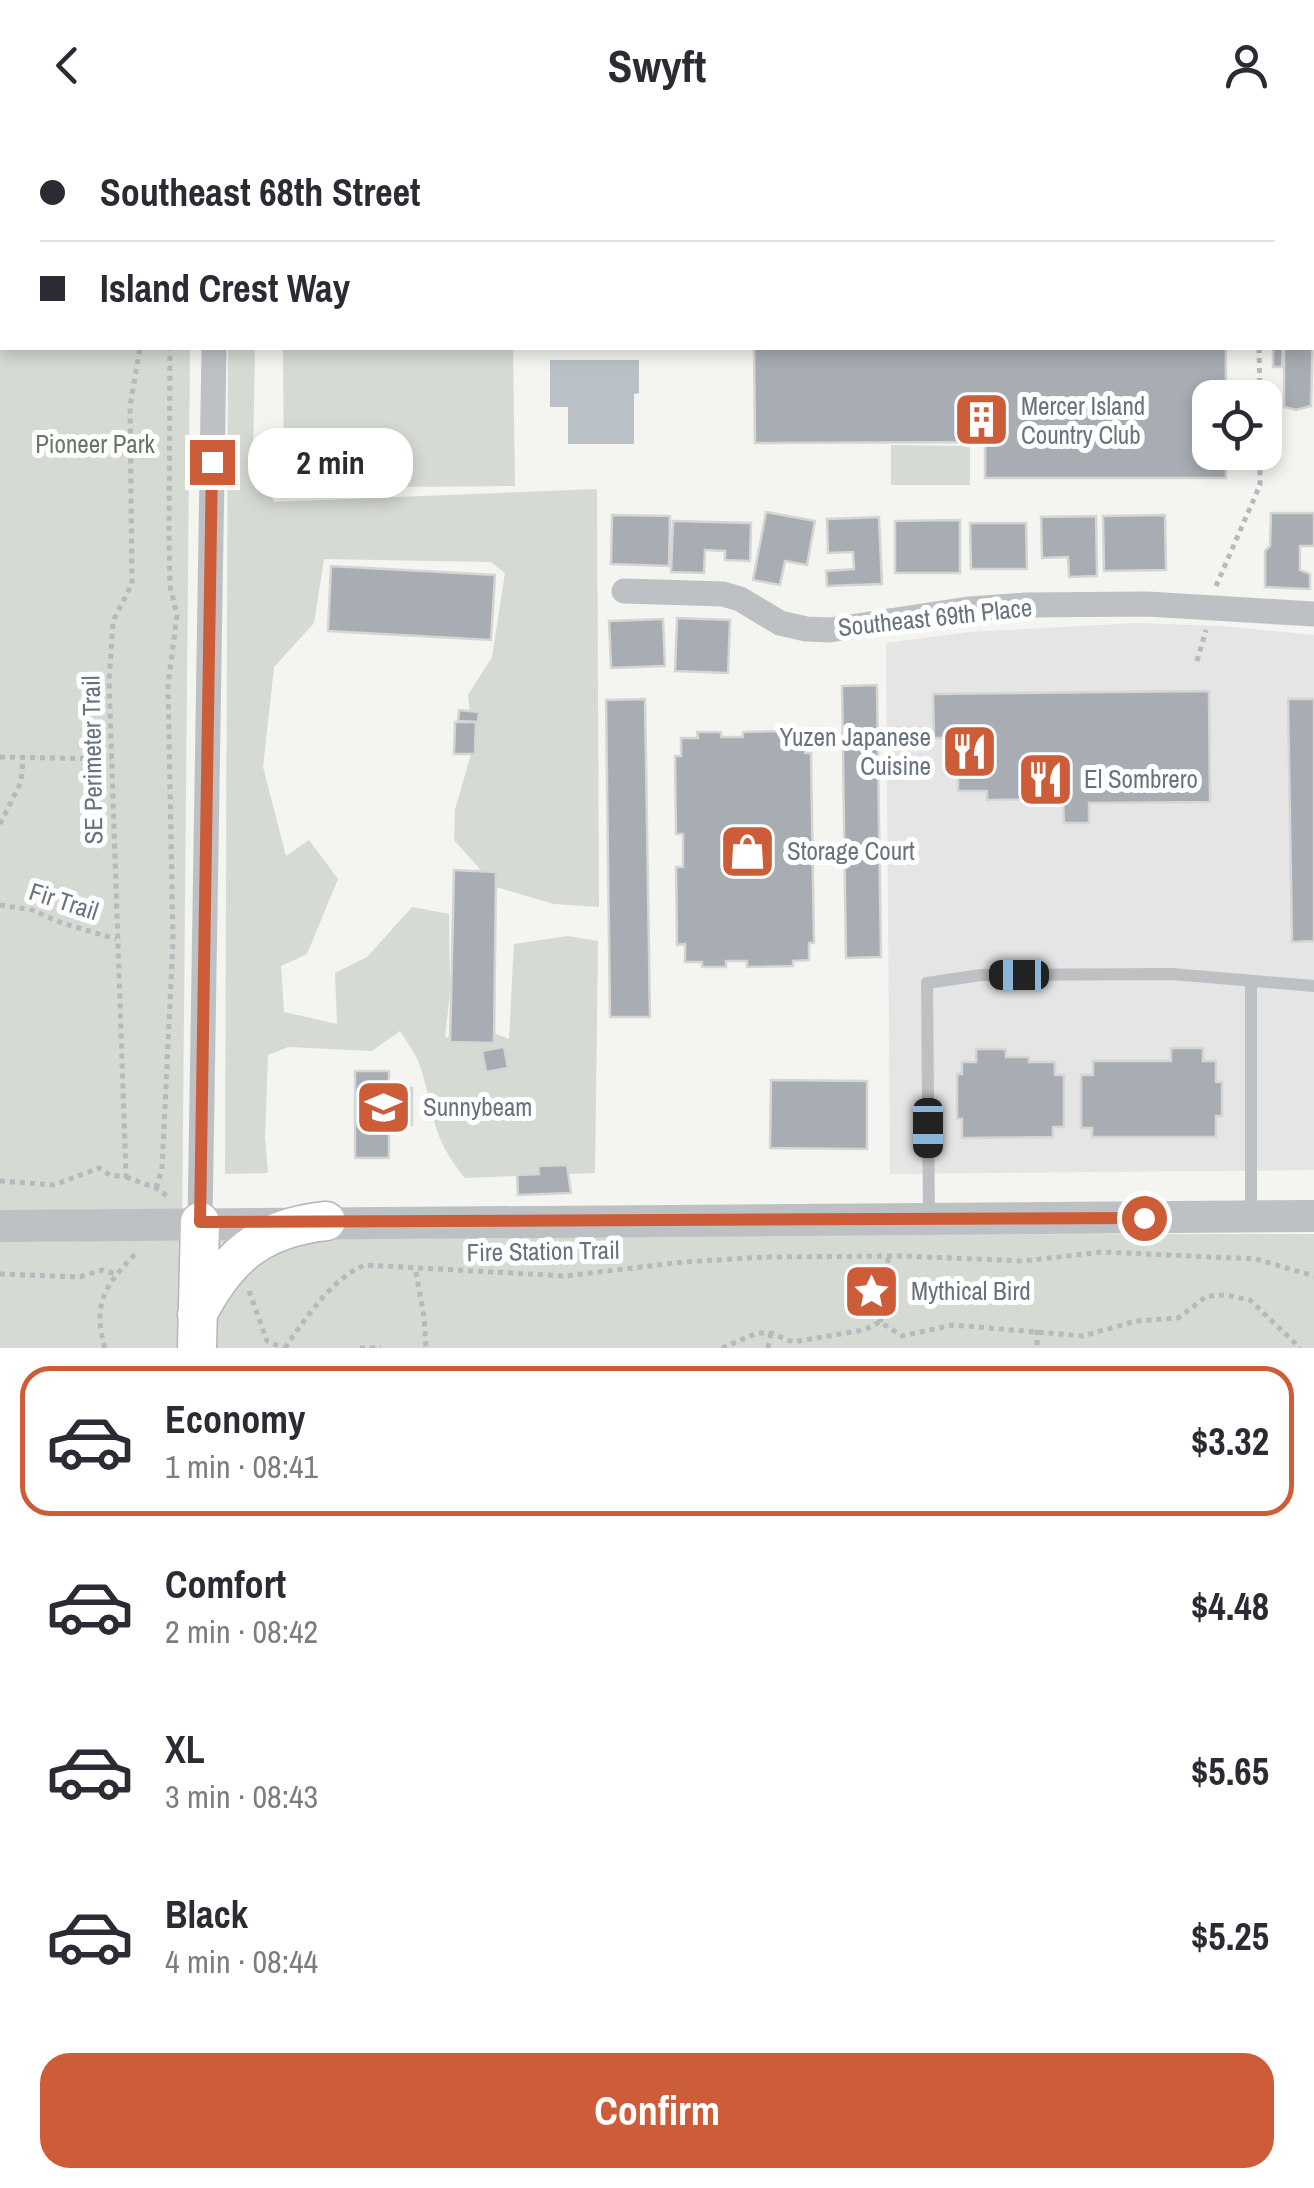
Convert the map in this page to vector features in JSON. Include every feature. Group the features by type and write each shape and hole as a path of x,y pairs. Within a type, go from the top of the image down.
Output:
{"main road":[{"path":"197,1332 200,1222"},
{"path":"197,1332 222,1273 258,1241 280,1230 326,1222"}],"street":[{"path":"200,1222 214,350"},
{"name":"Southeast 69th Place","path":"624,591 723,594 780,624 830,630 968,609 1026,605 1207,606 1314,614"},
{"path":"0,1226 1314,1216"}],"lane":[{"path":"929,1219 926,983 980,975 1172,974 1314,986"},
{"path":"1251,983 1252,1216"}],"path":[{"name":"SE Perimeter Trail","path":"126,1177 110,662 113,621 132,584 130,406 140,350"},
{"path":"0,1181 54,1185 98,1168 156,1188 163,1152 174,941 168,685 177,615 170,586 170,350"},
{"path":"1259,350 1260,380"},
{"path":"1198,661 1208,624 1207,606 1260,485 1260,470"},
{"path":"0,756 111,759"},
{"path":"0,824 14,803 23,759"},
{"name":"Fir Trail","path":"0,905 32,910 116,938"},
{"path":"104,1348 98,1326 100,1299 117,1274 149,1246"},
{"name":"Fire Station Trail","path":"284,1348 338,1282 352,1270 379,1266 565,1276 713,1260 888,1257 1023,1261 1090,1253 1256,1259 1314,1276"},
{"path":"722,1348 757,1333 771,1333 793,1342 864,1330 880,1322 886,1303 888,1257"},
{"path":"0,1274 80,1277 102,1270 117,1274"},
{"path":"416,1270 426,1348"},
{"path":"246,1286 267,1342 284,1348"},
{"path":"880,1322 902,1336 953,1325 1083,1336 1136,1321 1178,1318 1207,1296 1226,1295 1250,1300 1264,1310 1283,1335 1300,1348"},
{"path":"1037,1330 1037,1348"},
{"path":"768,1348 771,1333"},
{"path":"360,1348 381,1348"}],"shaded area":[{"path":"550,360 639,360 634,444 568,444 568,407 550,407"},
{"path":"1137,623 1314,635 1314,1170 890,1174 886,643 969,632"}],"green space":[{"name":"Pioneer Park","path":"0,350 190,350 182,1235 1314,1234 1314,1348 0,1348"},
{"path":"228,350 255,350 253,455 274,502 597,489 599,907 554,904 496,887 454,840 455,810 473,747 468,695 492,657 505,573 491,562 324,559 314,623 274,667 263,767 286,856 309,840 338,879 307,954 281,966 284,1012 337,1024 335,973 367,957 412,907 449,914 450,992 445,1038 486,1030 509,1039 514,944 568,936 598,941 595,1173 465,1178 439,1136 420,1066 400,1031 372,1051 288,1047 268,1055 268,1173 225,1174"},
{"path":"283,350 513,350 515,486 284,488"},
{"path":"891,445 970,446 970,485 891,485"}],"building":[{"name":"Mercer Island Country Club","path":"754,350 1226,350 1226,380 1192,380 1192,470 1226,470 1226,478 985,478 985,442 755,443"},
{"path":"1273,350 1283,350 1282,367 1273,367"},
{"path":"1284,350 1312,350 1311,406 1296,410 1284,407"},
{"path":"766,512 815,521 807,565 785,561 780,585 753,580"},
{"path":"1271,513 1314,513 1314,546 1300,546 1300,570 1310,574 1310,589 1265,587"},
{"path":"612,515 670,516 669,566 611,564"},
{"path":"1165,515 1166,570 1104,571 1103,516"},
{"path":"1096,516 1097,576 1069,577 1068,557 1042,558 1041,517"},
{"path":"879,517 882,584 827,586 826,571 854,569 853,552 828,553 827,519"},
{"path":"960,520 960,573 895,573 895,521"},
{"path":"673,521 751,523 750,561 725,560 725,551 705,550 704,573 671,572"},
{"path":"970,523 1026,523 1027,569 971,569"},
{"path":"331,566 495,575 491,640 328,631"},
{"path":"677,618 730,620 728,673 675,671"},
{"path":"663,619 665,666 611,668 609,621"},
{"name":"Storage Court","path":"877,685 881,957 846,958 842,686"},
{"path":"1209,691 1210,802 1089,803 1089,823 1064,823 1063,799 987,800 987,791 958,791 958,738 934,738 933,694"},
{"path":"645,699 650,1017 610,1017 606,700"},
{"path":"1288,699 1314,699 1314,941 1292,942"},
{"path":"459,710 479,712 478,722 458,721"},
{"path":"455,722 476,722 475,754 454,754"},
{"name":"Storage Court","path":"788,731 788,736 805,736 805,753 811,753 814,943 809,943 809,960 793,961 793,966 747,967 747,961 726,961 726,967 685,962 685,944 677,945 676,867 683,867 683,834 676,834 675,756 681,756 681,738 698,738 697,732 743,737 743,732"},
{"path":"454,870 496,872 494,1043 450,1042"},
{"path":"504,1047 508,1068 486,1072 482,1051"},
{"path":"1171,1048 1203,1048 1203,1061 1216,1061 1216,1082 1222,1082 1222,1116 1216,1116 1216,1137 1092,1137 1092,1128 1081,1128 1081,1075 1093,1075 1093,1061 1171,1061"},
{"path":"976,1049 1006,1049 1006,1057 1055,1062 1055,1075 1064,1075 1064,1127 1053,1127 1053,1137 962,1138 962,1119 957,1119 957,1074 962,1074 962,1062 976,1062"},
{"name":"Sunnybeam","path":"355,1071 389,1071 389,1088 412,1088 412,1125 389,1126 389,1158 355,1158"},
{"path":"771,1080 867,1081 867,1149 770,1148"},
{"path":"567,1165 571,1193 518,1195 517,1175 539,1174 538,1166"}],"place":[{"name":"Mercer Island Country Club","path":"982,420"},
{"name":"Yuzen Japanese Cuisine","path":"970,751"},
{"name":"El Sombrero","path":"1045,779"},
{"name":"Storage Court","path":"748,851"},
{"name":"Sunnybeam","path":"384,1107"},
{"name":"Mythical Bird","path":"872,1291"}],"route":[{"path":"212,462 200,1222 1144,1218"}]}
